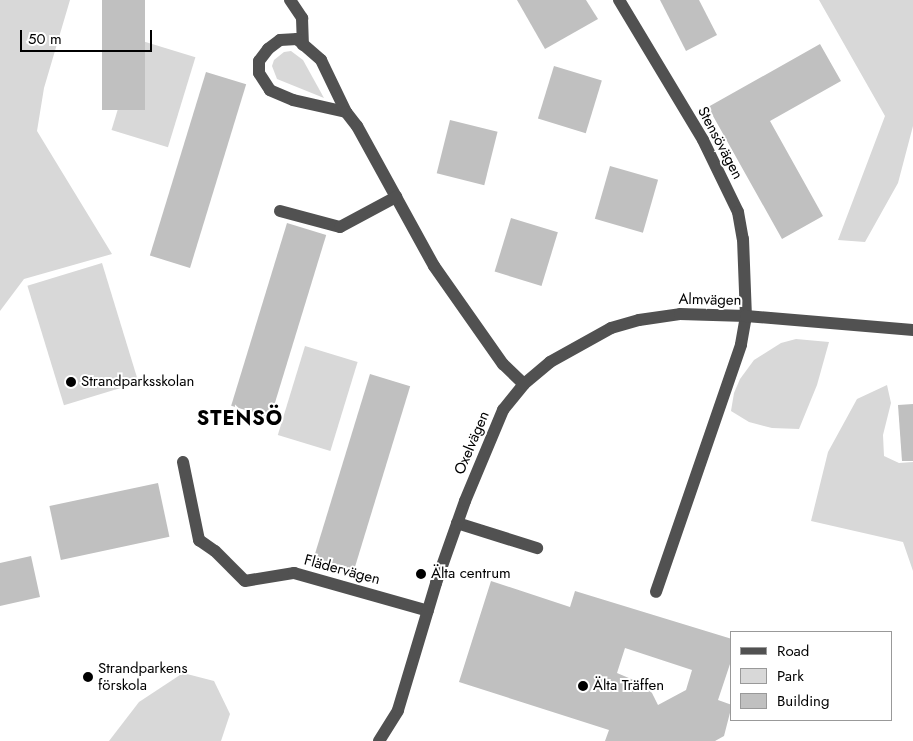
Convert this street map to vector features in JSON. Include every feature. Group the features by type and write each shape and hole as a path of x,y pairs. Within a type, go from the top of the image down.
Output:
{"street":[{"path":"290,0 302,18 303,45"},
{"name":"Stensövägen","path":"619,0 703,140 738,212 743,239 746,316 741,345 656,592"},
{"path":"346,112 293,100 270,90 258,73 259,60 268,49 280,40 297,39 321,60 346,112 357,126 434,266 503,364 524,384"},
{"path":"280,211 340,227 396,197"},
{"name":"Almvägen","path":"524,384 550,362 611,328 639,320 680,314 746,316 913,330"},
{"name":"Oxelvägen","path":"379,741 398,710 457,523 503,410 524,384"},
{"name":"Flädervägen","path":"183,462 199,540 215,551 245,581 294,573 428,611"},
{"path":"457,523 537,548"}],"green space":[{"path":"0,0 70,0 44,88 37,131 112,254 24,279 0,311"},
{"path":"819,0 913,0 913,126 898,183 865,242 838,240 885,116"},
{"path":"139,40 195,57 168,147 112,130"},
{"path":"291,51 303,60 324,98 277,79 272,66 274,60 284,52"},
{"path":"102,263 139,383 64,405 27,286"},
{"path":"796,339 829,342 817,385 799,429 772,428 749,422 731,411 734,393 740,379 754,360 781,343"},
{"path":"305,346 358,362 330,451 278,435"},
{"path":"887,385 891,403 883,435 884,456 899,463 913,462 913,571 903,542 811,521 828,452 857,399"},
{"path":"183,673 214,681 230,714 221,741 109,741 139,702"}],"building":[{"path":"102,0 145,0 145,110 102,110"},
{"path":"517,0 586,0 598,19 545,49"},
{"path":"660,0 699,0 717,35 686,51"},
{"path":"820,44 841,81 770,121 823,216 782,239 708,107"},
{"path":"554,66 602,81 586,133 538,119"},
{"path":"206,72 246,84 190,268 150,256"},
{"path":"450,120 498,132 484,185 437,173"},
{"path":"610,166 658,180 643,233 595,219"},
{"path":"511,218 558,232 541,286 495,272"},
{"path":"287,223 326,235 270,418 231,406"},
{"path":"370,374 410,386 354,570 314,558"},
{"path":"913,404 913,461 902,461 898,405"},
{"path":"158,483 169,537 61,560 49,506"},
{"path":"31,556 40,597 0,606 0,563"},
{"path":"491,581 570,607 575,591 730,638 730,664 718,700 730,704 730,713 724,736 715,741 605,741 609,730 459,682","holes":["625,648 692,670 686,690 658,705 652,693 643,684 617,673"]}],"place":[{"name":"Strandparksskolan","path":"71,382"},
{"name":"Älta centrum","path":"421,574"},
{"name":"Strandparkens förskola","path":"88,677"},
{"name":"Älta Träffen","path":"583,686"}],"district":[{"name":"STENSÖ","path":"240,418"}]}
